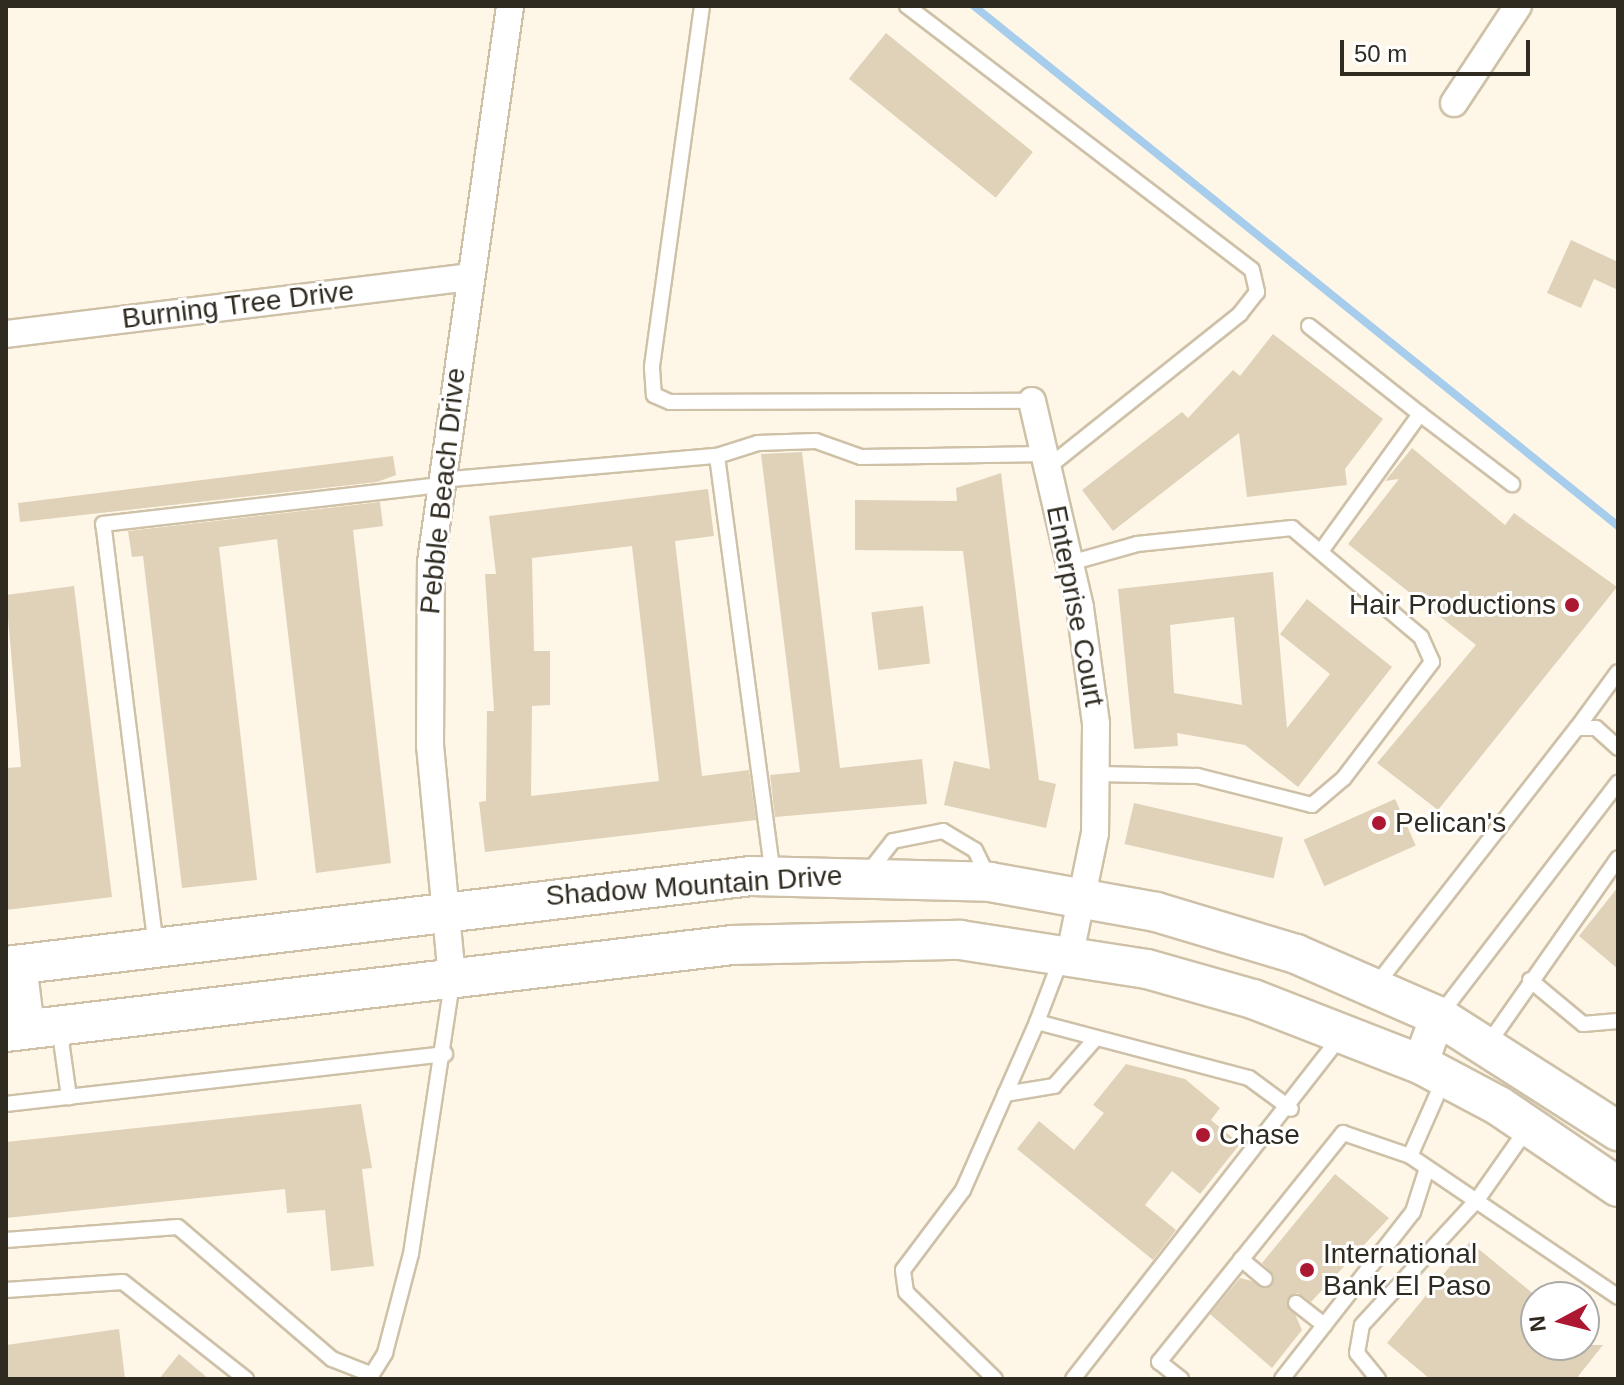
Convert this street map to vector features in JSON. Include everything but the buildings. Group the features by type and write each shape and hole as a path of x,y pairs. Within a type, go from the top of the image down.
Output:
{"main road":[{"name":"Shadow Mountain Drive","path":"13,965 445,910 773,875 866,874 990,882 1085,897 1227,931 1375,986 1487,1044 1615,1124"},
{"path":"31,1029 452,978 826,939 960,940 1067,954 1253,999 1432,1071 1529,1125 1618,1187"}],"street":[{"name":"Pebble Beach Drive","path":"452,978 428,644 440,483 510,6"},
{"path":"1454,103 1518,6"},
{"name":"Burning Tree Drive","path":"6,334 469,277"},
{"name":"Enterprise Court","path":"1032,401 1070,563 1092,681 1096,774 1085,897 1067,954"},
{"path":"13,965 31,1029"},
{"path":"1432,1071 1438,1016"}],"lane":[{"path":"702,6 652,368 654,395 670,402 1032,401"},
{"path":"156,947 103,524 440,483 717,456 758,443 816,441 861,457 1046,461 1240,314 1257,292 1252,270 907,6"},
{"path":"1309,326 1512,484"},
{"path":"1322,550 1420,414"},
{"path":"717,456 773,875"},
{"path":"1070,563 1137,544 1271,527 1292,528 1322,550 1421,637 1432,662 1326,799 1298,804 1156,770 1096,774"},
{"path":"1375,986 1618,672"},
{"path":"1577,728 1596,728 1618,748"},
{"path":"1438,1016 1618,783"},
{"path":"1487,1044 1618,858"},
{"path":"995,1379 906,1292 903,1270 963,1190 1067,954"},
{"path":"6,1240 165,1223 178,1227 332,1359 369,1376 385,1353 411,1254 445,1054 452,978"},
{"path":"1530,980 1583,1024 1618,1021"},
{"path":"1037,1022 1249,1078 1291,1109"},
{"path":"31,1029 69,1097"},
{"path":"1073,1379 1291,1109 1343,1033"},
{"path":"1005,1094 1054,1086 1096,1038"},
{"path":"6,1104 445,1054"},
{"path":"1410,1156 1432,1071"},
{"path":"1378,1379 1357,1353 1362,1325 1477,1200 1529,1125"},
{"path":"1181,1379 1159,1362 1343,1133 1410,1156 1618,1297"},
{"path":"1282,1379 1413,1212 1427,1168"},
{"path":"1241,1259 1265,1279"},
{"path":"6,1290 123,1282 246,1379"},
{"path":"1296,1303 1324,1325"}],"waterway":[{"path":"974,6 1618,526"}],"place":[{"name":"Hair Productions","path":"1572,605"},
{"name":"Pelican's","path":"1379,823"},
{"name":"Chase","path":"1203,1135"},
{"name":"International Bank El Paso","path":"1307,1270"}]}
